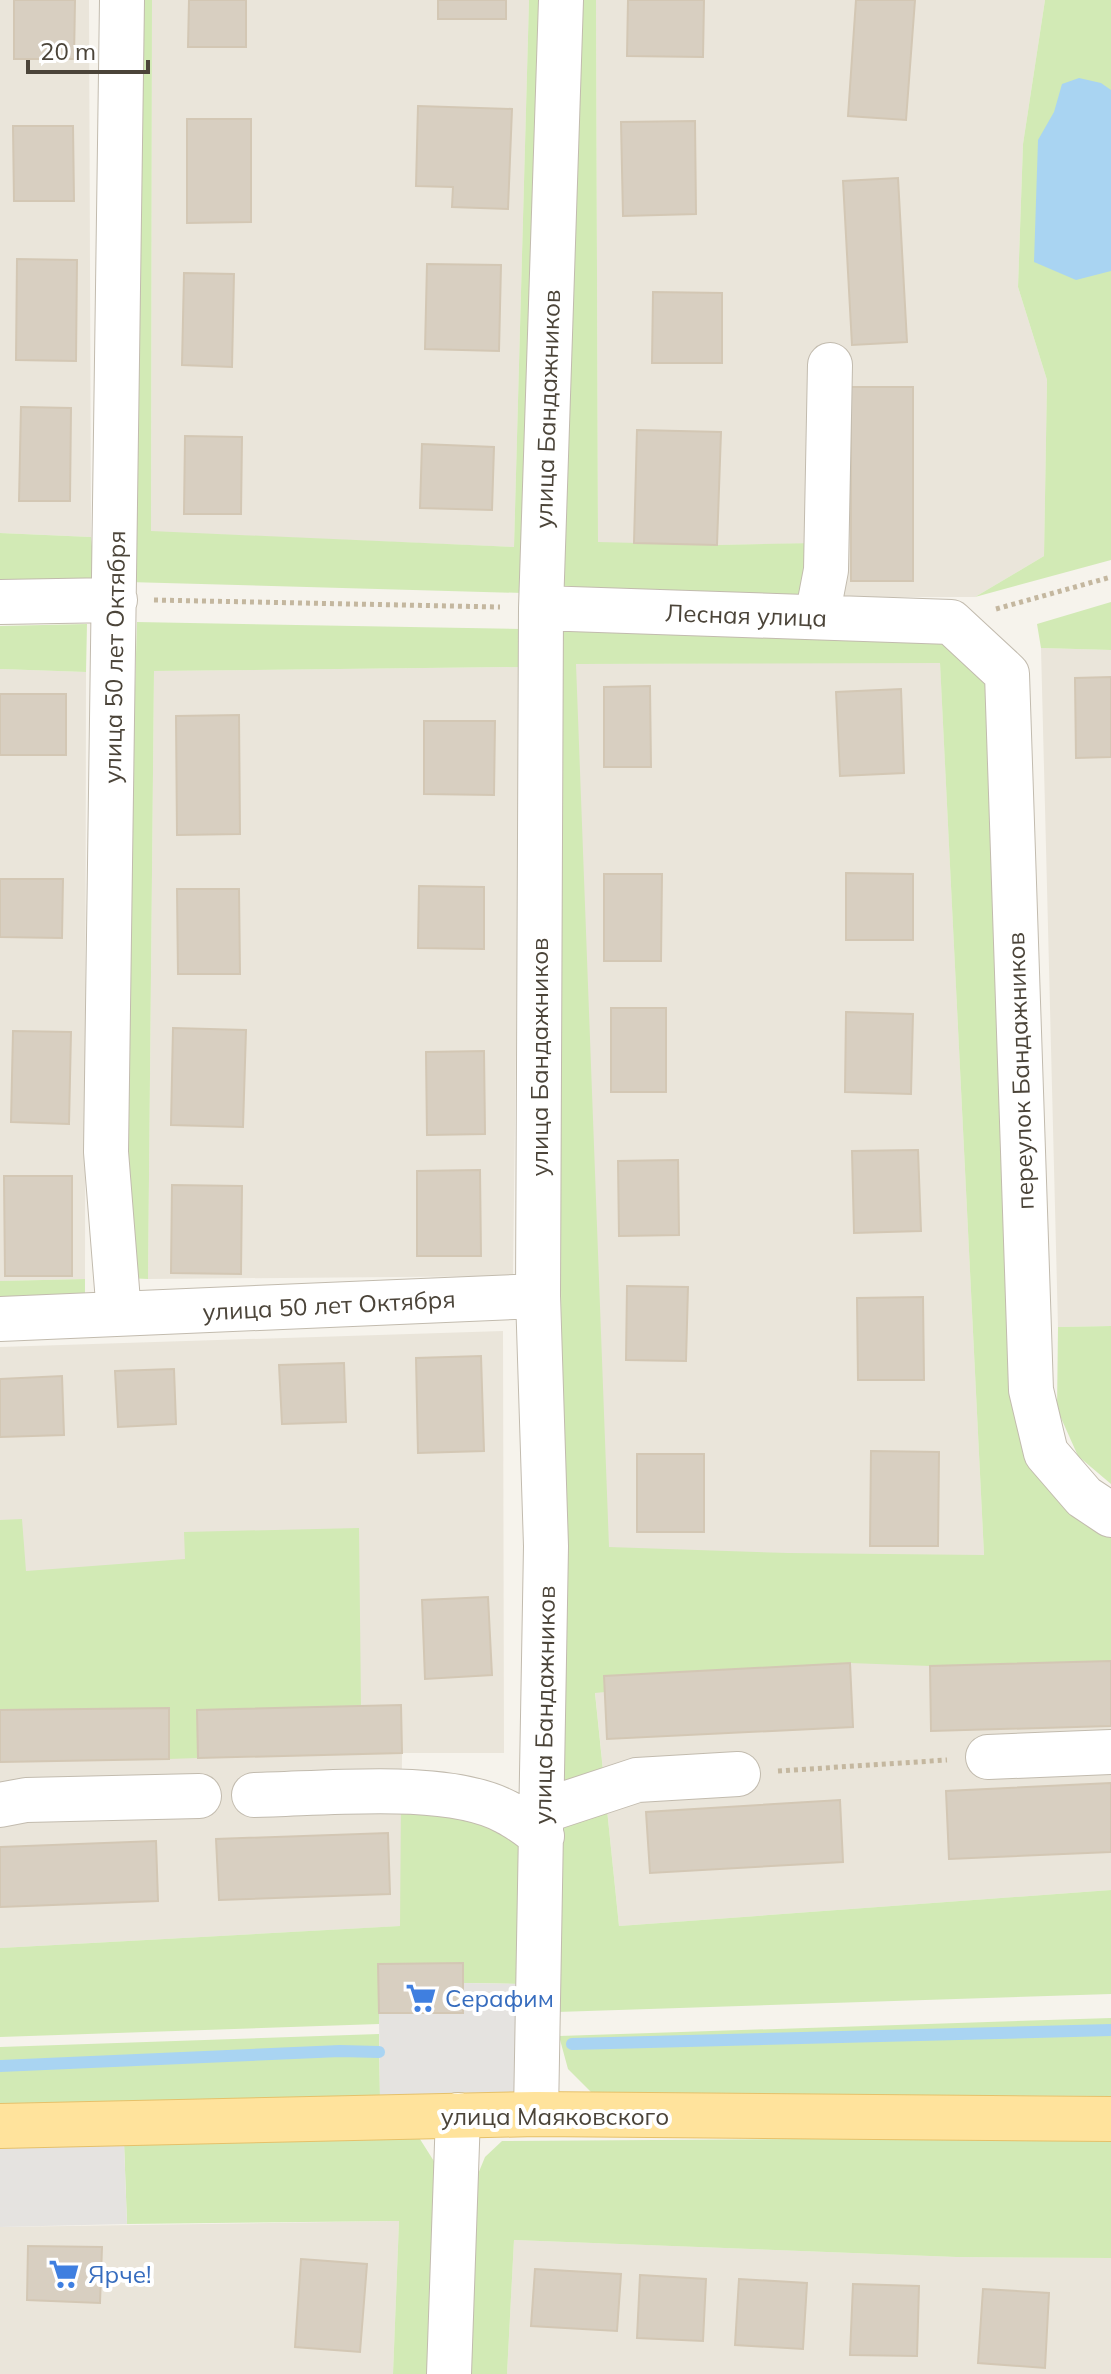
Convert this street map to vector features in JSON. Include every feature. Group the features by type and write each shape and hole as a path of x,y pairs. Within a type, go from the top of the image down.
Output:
{"main road":[{"name":"улица Маяковского","path":"0,2126 536,2114 1111,2119"}],"street":[{"name":"улица 50 лет Октября","path":"119,1314 106,1152 122,0"},
{"name":"улица Бандажников","path":"536,2114 546,1546 538,1296 541,608 561,0"},
{"path":"817,617 826,570 830,365"},
{"path":"0,602 115,600"},
{"name":"Лесная улица","path":"541,608 951,622"},
{"name":"переулок Бандажников","path":"951,622 1007,674 1031,1390 1046,1453 1084,1497 1111,1515"},
{"name":"улица 50 лет Октября","path":"0,1319 538,1296"},
{"path":"988,1757 1111,1752"},
{"path":"254,1795 412,1792 461,1797 543,1824 637,1780 738,1774"},
{"path":"0,1805 26,1800 199,1796"},
{"path":"449,2374 458,2115"}],"path":[{"path":"951,622 1111,577"},
{"path":"115,600 541,608"},
{"path":"738,1774 988,1757"}],"shaded area":[{"path":"0,0 89,0 91,537 0,533"},
{"path":"152,0 529,0 514,547 151,532"},
{"path":"596,0 1045,0 1023,144 1018,287 1047,380 1044,556 975,597 839,597 837,543 598,543"},
{"path":"1041,648 1111,650 1111,1326 1058,1327"},
{"path":"940,662 984,1555 1111,1557 1111,1890 619,1926 595,1692 575,664"},
{"path":"521,667 513,1276 148,1279 154,671"},
{"path":"0,669 86,672 85,1279 0,1281"},
{"path":"503,1331 504,1753 402,1753 401,1926 0,1948 0,1347"},
{"path":"463,1983 520,1984 517,2098 380,2099 379,2013 463,2013"},
{"path":"124,2143 127,2224 0,2227 0,2145"},
{"path":"399,2221 393,2374 0,2374 0,2227"},
{"path":"514,2240 956,2257 1111,2258 1111,2374 507,2374"}],"green space":[{"path":"136,0 152,0 151,531 514,547 529,0 543,0 523,593 128,582"},
{"path":"575,0 596,0 598,542 717,545 815,543 807,598 562,589"},
{"path":"1045,0 1111,0 1111,560 975,597 1044,556 1047,380 1018,287 1023,144"},
{"path":"0,533 91,537 96,586 0,588"},
{"path":"1111,602 1111,650 1041,648 1037,624"},
{"path":"137,622 521,629 521,667 154,671 148,1279 127,1278 121,1152"},
{"path":"87,624 86,672 0,669 0,626"},
{"path":"557,629 948,639 993,679 1013,1396 1111,1536 1111,1661 930,1666 850,1663 604,1676 605,1692 595,1693 619,1926 1111,1890 1111,1994 557,2012 564,1780","holes":["940,663 984,1555 609,1547 576,664"]},
{"path":"85,1279 85,1298 0,1301 0,1281"},
{"path":"1111,1326 1111,1484 1078,1456 1057,1409 1058,1327"},
{"path":"22,1519 26,1571 185,1559 184,1532 359,1528 361,1706 198,1710 198,1758 169,1759 168,1708 0,1710 0,1520"},
{"path":"401,1801 499,1822 525,1851 520,1984 463,1983 462,1963 379,1964 379,2024 0,2037 0,1948 400,1926"},
{"path":"1111,2018 1111,2096 594,2095 568,2069 559,2036"},
{"path":"379,2034 380,2099 0,2109 0,2047"},
{"path":"418,2136 437,2166 430,2374 393,2374 399,2221 127,2224 124,2143"},
{"path":"1111,2137 1111,2258 956,2257 514,2240 507,2374 460,2374 476,2179 485,2157 502,2141"}],"water":[{"path":"1079,78 1101,83 1111,90 1111,271 1076,280 1034,262 1038,140 1054,112 1062,84"}],"building":[{"path":"14,0 75,0 74,59 14,59"},
{"path":"189,0 246,0 246,47 188,47"},
{"path":"438,0 506,0 506,19 438,19"},
{"path":"628,0 704,0 703,57 627,56"},
{"path":"856,0 915,0 906,120 848,116"},
{"path":"418,106 512,109 508,209 452,207 453,187 416,186"},
{"path":"187,119 251,119 251,222 187,223"},
{"path":"695,121 696,214 623,216 621,122"},
{"path":"13,126 73,126 74,201 14,201"},
{"path":"898,178 907,342 852,345 843,181"},
{"path":"17,259 77,260 76,361 16,360"},
{"path":"427,264 501,265 499,351 425,349"},
{"path":"184,273 234,274 232,367 182,365"},
{"path":"653,292 722,293 722,363 652,363"},
{"path":"851,387 913,387 913,581 851,581"},
{"path":"21,407 71,408 70,501 19,501"},
{"path":"637,430 721,432 717,545 634,543"},
{"path":"185,436 242,437 241,514 184,514"},
{"path":"422,444 494,447 492,510 420,508"},
{"path":"1111,677 1111,757 1076,758 1075,678"},
{"path":"650,686 651,767 604,767 604,687"},
{"path":"901,689 904,773 840,776 836,692"},
{"path":"0,694 66,694 66,755 0,755"},
{"path":"239,715 240,834 177,835 176,716"},
{"path":"424,721 495,721 494,795 424,794"},
{"path":"846,873 913,874 913,940 846,940"},
{"path":"604,874 662,874 661,961 604,961"},
{"path":"0,879 63,879 62,938 0,937"},
{"path":"419,886 484,887 484,949 418,948"},
{"path":"177,889 239,889 240,974 178,974"},
{"path":"611,1008 666,1008 666,1092 611,1092"},
{"path":"846,1012 913,1014 911,1094 845,1092"},
{"path":"173,1028 246,1030 243,1127 171,1125"},
{"path":"13,1031 71,1032 69,1124 11,1122"},
{"path":"484,1051 485,1134 427,1135 426,1052"},
{"path":"918,1150 921,1231 854,1233 852,1151"},
{"path":"678,1160 679,1235 619,1236 618,1161"},
{"path":"480,1170 481,1256 417,1256 417,1171"},
{"path":"4,1176 72,1176 72,1276 5,1276"},
{"path":"172,1185 242,1186 241,1274 171,1273"},
{"path":"627,1286 688,1287 686,1361 626,1360"},
{"path":"923,1297 924,1380 858,1380 857,1298"},
{"path":"481,1356 484,1451 418,1453 416,1358"},
{"path":"344,1363 346,1422 282,1424 279,1365"},
{"path":"174,1369 176,1424 118,1427 115,1371"},
{"path":"62,1376 64,1435 0,1437 0,1379"},
{"path":"871,1451 939,1452 938,1546 870,1546"},
{"path":"637,1454 704,1454 704,1532 637,1532"},
{"path":"488,1597 492,1675 425,1679 422,1600"},
{"path":"1111,1661 1111,1726 931,1731 930,1666"},
{"path":"850,1663 853,1727 607,1739 604,1676"},
{"path":"401,1705 402,1753 198,1758 197,1710"},
{"path":"169,1708 169,1759 0,1762 0,1710"},
{"path":"1111,1783 1111,1852 949,1859 946,1791"},
{"path":"840,1800 843,1862 650,1873 646,1812"},
{"path":"388,1833 390,1894 219,1900 216,1839"},
{"path":"156,1841 158,1901 0,1907 0,1847"},
{"name":"Серафим","path":"463,1963 463,2013 379,2013 378,1964"},
{"name":"Ярче!","path":"28,2246 102,2247 100,2303 27,2300"},
{"path":"301,2259 367,2264 360,2352 295,2347"},
{"path":"535,2269 621,2274 617,2331 531,2326"},
{"path":"640,2275 706,2279 703,2341 637,2338"},
{"path":"739,2279 807,2283 803,2349 735,2345"},
{"path":"853,2284 919,2286 917,2356 850,2355"},
{"path":"983,2289 1049,2293 1045,2368 978,2363"}],"waterway":[{"path":"572,2044 1111,2030"},
{"path":"0,2066 340,2051 379,2052"}],"place":[{"name":"Серафим","path":"421,1998"},
{"name":"Ярче!","path":"64,2274"}]}
